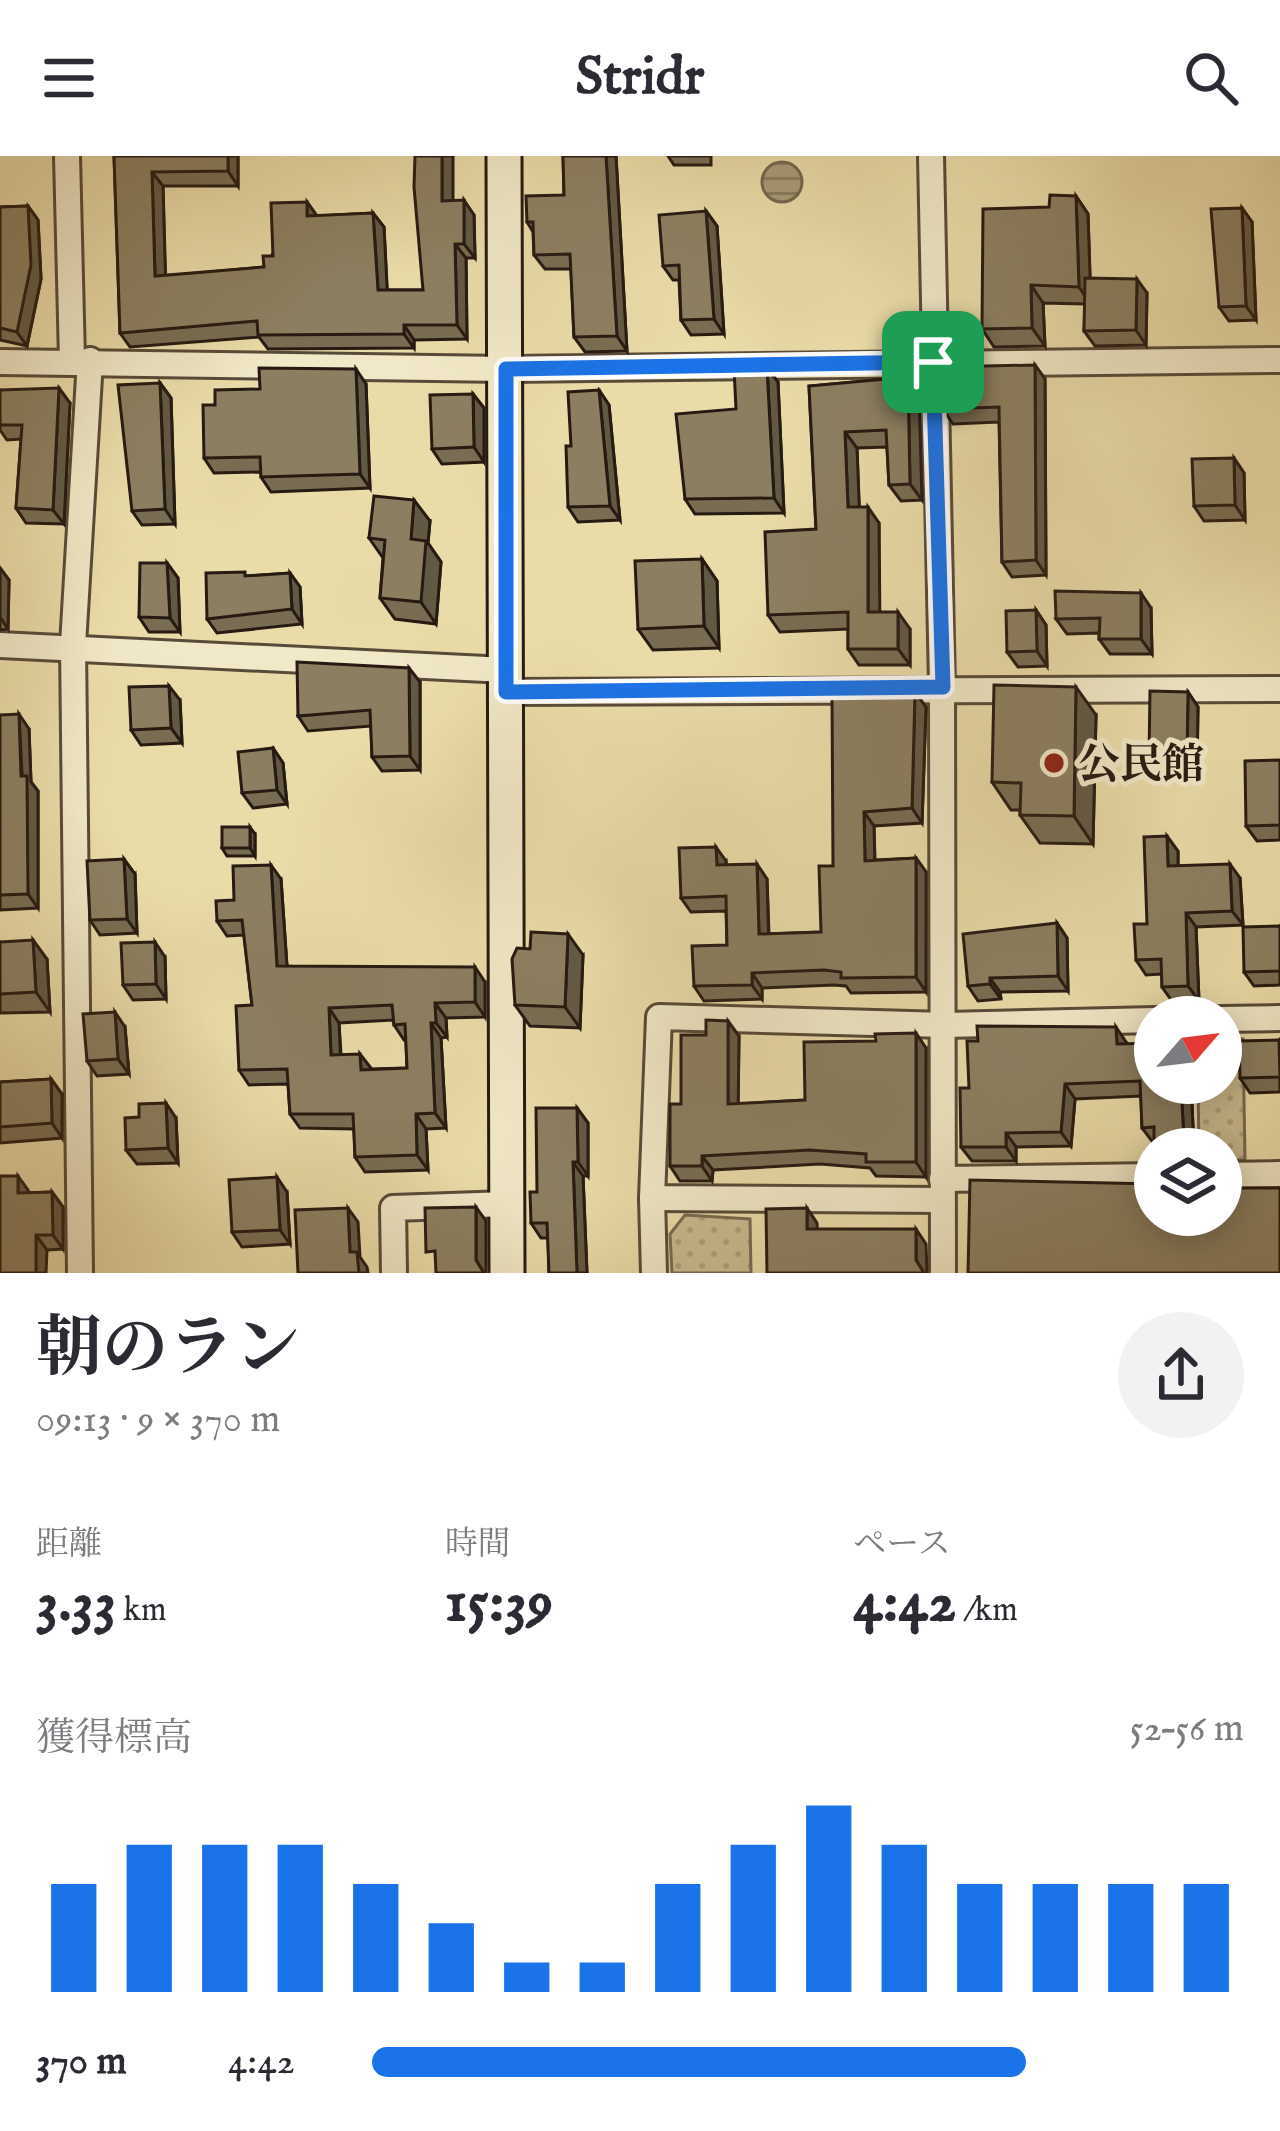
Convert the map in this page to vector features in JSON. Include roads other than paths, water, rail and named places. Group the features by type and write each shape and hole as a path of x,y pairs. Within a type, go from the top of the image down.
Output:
{"street":[{"path":"67,156 81,360 73,645 80,1273"},
{"path":"504,156 507,1273"},
{"path":"931,156 943,687 944,1273"},
{"path":"0,362 506,369 1280,360"},
{"path":"0,645 73,645 506,681 1280,689"},
{"path":"654,1273 658,1017 946,1025 1134,1021"},
{"path":"1242,1019 1280,1018"},
{"path":"1242,1175 1280,1174"},
{"path":"652,1198 1134,1177"},
{"path":"394,1273 392,1208 507,1204"}],"place":[{"name":"公民館","path":"1054,763"}]}
